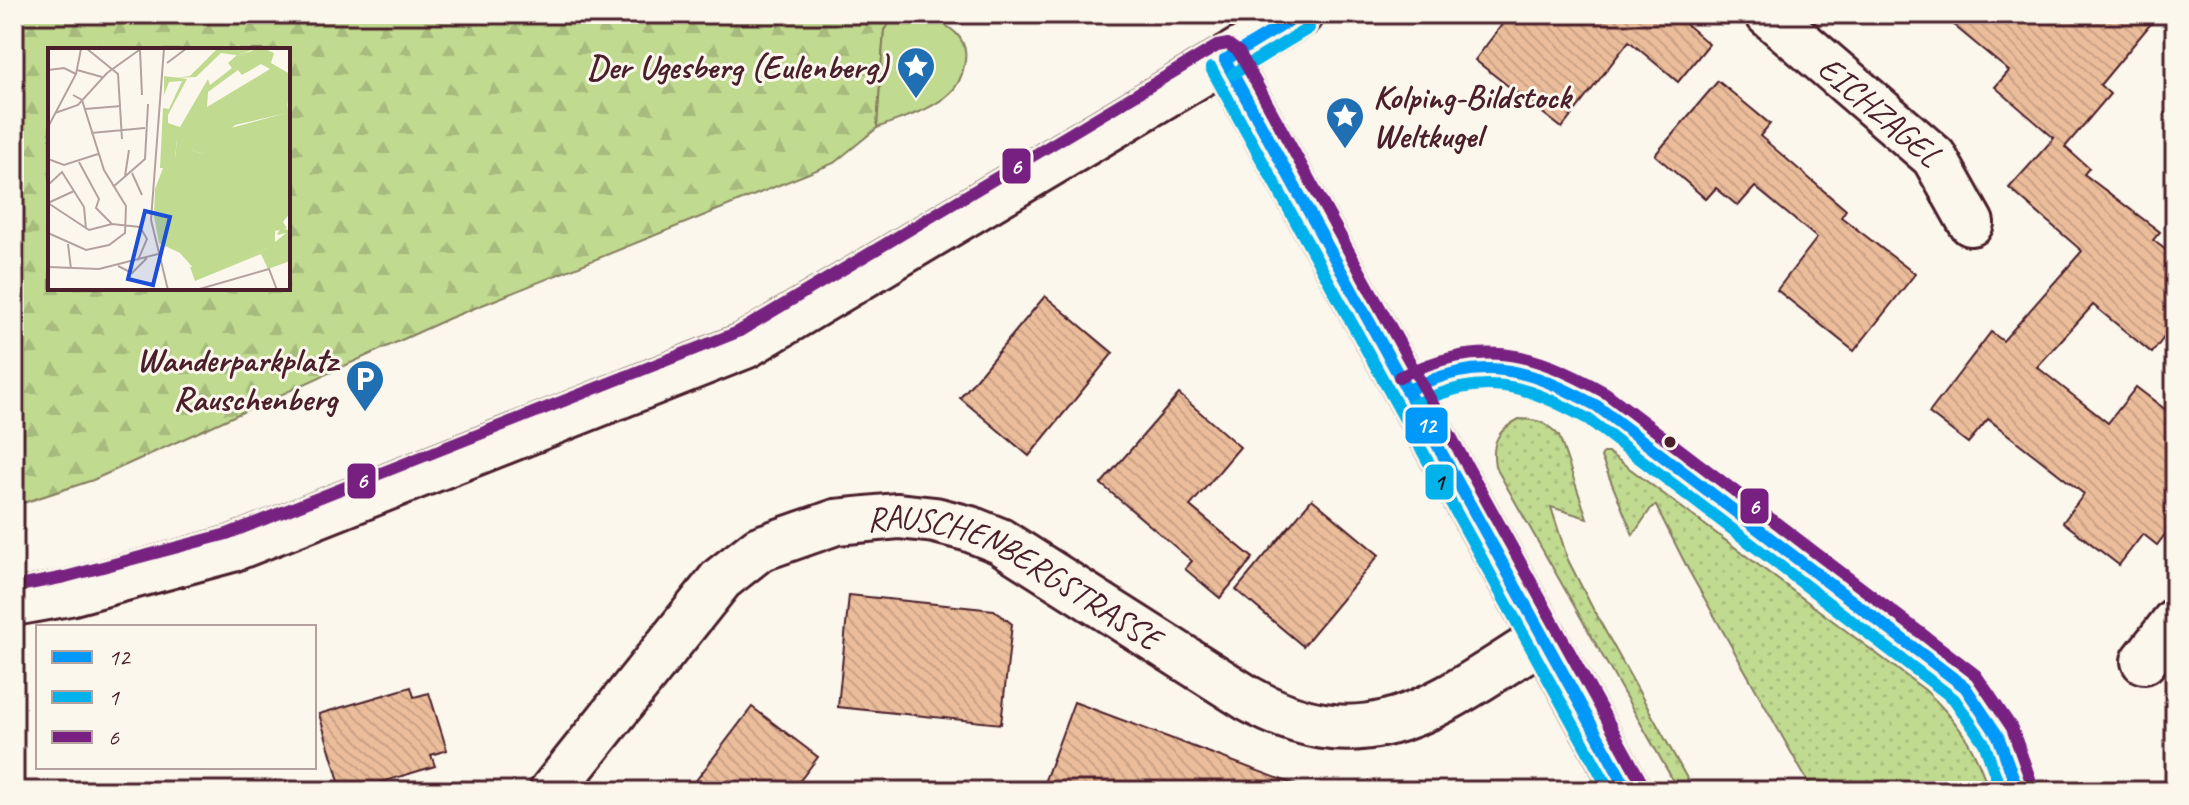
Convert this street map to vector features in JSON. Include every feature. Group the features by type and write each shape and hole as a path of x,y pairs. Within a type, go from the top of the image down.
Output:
{"street":[{"path":"14,603 69,593 232,549 745,346 1301,14"},
{"name":"EICHZAGEL","path":"1768,14 1934,157 1971,223"},
{"path":"1225,60 1628,791"},
{"name":"RAUSCHENBERGSTRASSE","path":"552,791 721,579 759,549 811,529 852,519 898,516 935,520 1000,541 1247,698 1274,713 1306,724 1340,729 1375,727 1414,716 1447,699 1544,638"},
{"path":"2144,661 2175,621"}],"green space":[{"path":"14,14 897,14 884,30 877,128 834,163 450,318 93,480 14,506"},
{"path":"897,14 922,17 946,25 962,41 964,66 953,90 942,99 877,128 884,30"},
{"path":"1519,419 1541,423 1559,436 1587,518 1551,507 1568,560 1694,791 1679,791 1495,466 1495,443 1501,432"},
{"path":"1603,453 1609,453 1925,690 1964,736 1978,761 1989,791 1813,791 1689,571 1656,506 1652,507 1633,535 1601,457"}],"building":[{"path":"1510,14 1674,14 1709,44 1678,82 1629,41 1562,128 1475,60"},
{"path":"1940,14 2159,14 2100,85 2110,94 2065,147 2089,168 2084,174 2160,232 2153,240 2175,257 2175,323 2152,353 2093,305 2037,367 2108,423 2136,387 2175,417 2175,521 2157,545 2143,534 2119,565 2063,522 2084,494 1988,419 1968,443 1929,413 1991,332 2003,341 2082,251 2009,188 2054,138 1995,87 2009,71"},
{"path":"1718,81 1770,124 1760,136 1846,210 1841,217 1915,274 1854,351 1777,290 1817,238 1755,187 1738,206 1716,188 1706,199 1655,155"},
{"path":"1045,296 1113,353 1029,456 960,398"},
{"path":"1179,394 1240,447 1190,506 1253,558 1220,598 1185,569 1192,561 1101,484"},
{"path":"1312,499 1379,555 1303,646 1236,590"},
{"path":"849,595 994,610 1012,624 1001,724 838,707"},
{"path":"411,687 414,697 429,693 447,750 431,755 435,766 352,791 342,791 319,714"},
{"path":"1074,702 1301,787 1301,791 1041,791"},
{"path":"752,707 818,757 792,791 688,791"}],"transit line":[{"name":"12","path":"1225,60 1301,14"},
{"name":"1","path":"1233,74 1309,28"},
{"name":"6","path":"14,587 65,577 227,534 738,332 1217,46 1228,44 1239,52 1642,783"},
{"name":"12","path":"1225,60 1628,791"},
{"name":"1","path":"1211,68 1610,791"},
{"name":"6","path":"1399,377 1455,357 1504,354 1553,367 1606,393 1976,675 2012,728 2033,787"},
{"name":"12","path":"1406,391 1458,372 1503,370 1547,382 1597,406 1965,687 1998,736 2018,791"},
{"name":"1","path":"1413,405 1461,388 1502,386 1543,397 1588,419 1954,699 1984,743 2001,791"}],"place":[{"name":"Der Ugesberg (Eulenberg)","path":"916,100"},
{"name":"Kolping-Bildstock Weltkugel","path":"1345,150"},
{"name":"Wanderparkplatz Rauschenberg","path":"365,413"}]}
